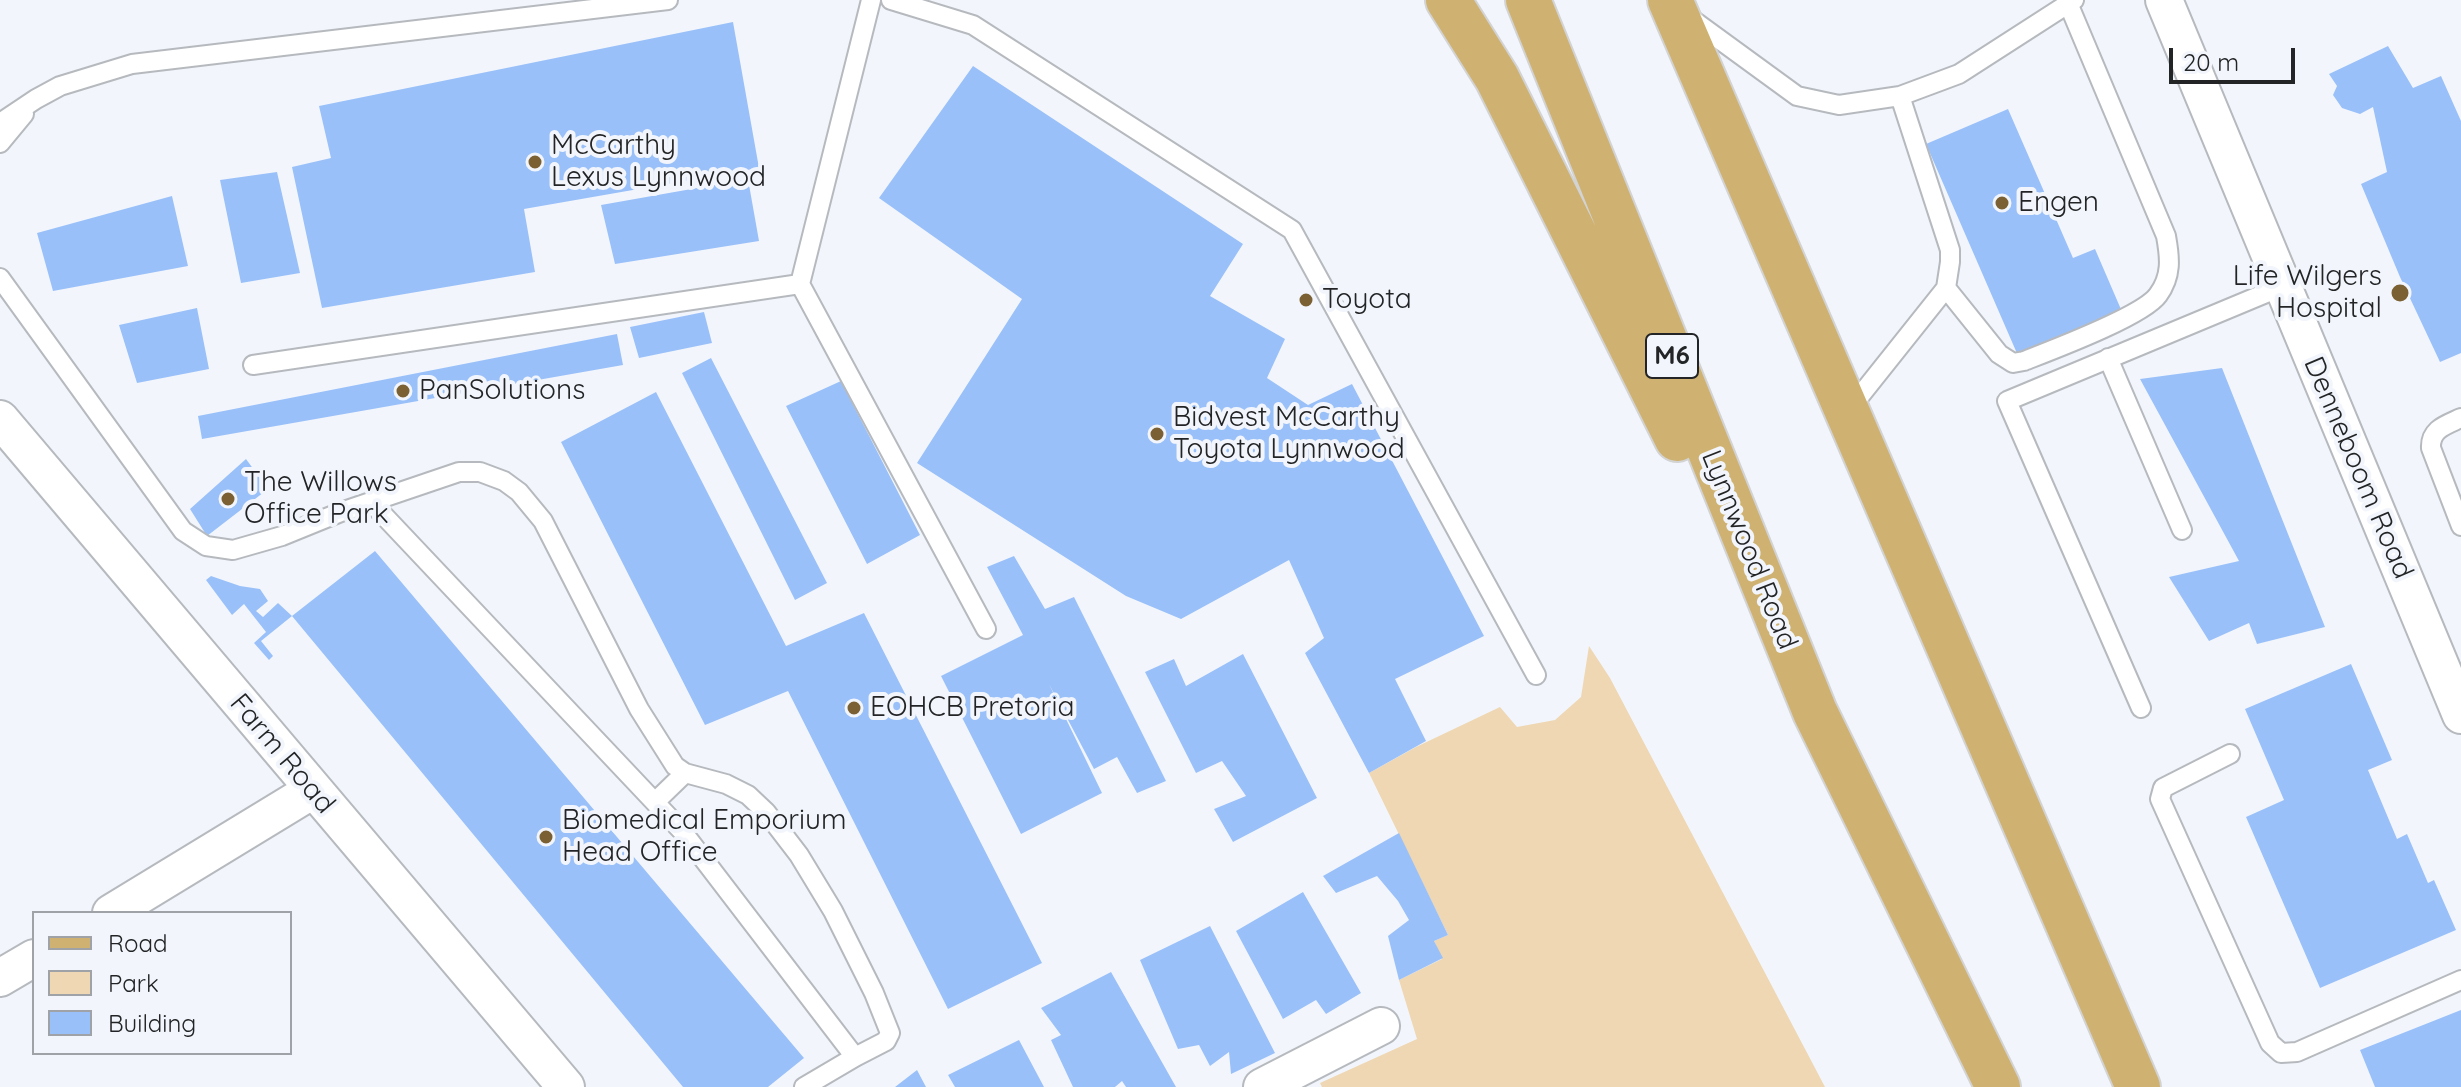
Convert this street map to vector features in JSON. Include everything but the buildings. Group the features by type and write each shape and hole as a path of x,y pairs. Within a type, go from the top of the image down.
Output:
{"main road":[{"path":"1448,0 1497,78 1815,712"},
{"name":"Lynnwood Road","path":"1528,0 1815,712 1998,1087"},
{"path":"1671,3 2138,1087"}],"street":[{"name":"Denneboom Road","path":"2164,0 2460,710"},
{"name":"Farm Road","path":"0,419 566,1087"},
{"path":"114,911 313,790"},
{"path":"0,978 32,959"},
{"path":"1262,1087 1381,1026"}],"lane":[{"path":"0,123 60,86 132,64 668,0"},
{"path":"871,0 800,284 986,629"},
{"path":"891,0 973,25 1292,230 1536,675"},
{"path":"1671,3 1797,96 1839,105 1900,96 1959,74 2071,1 2166,236 2171,263 2164,281 2157,297 2125,318 2013,363 1999,354 1946,288"},
{"path":"1846,414 1946,288 1950,250 1900,96"},
{"path":"0,143 36,99"},
{"path":"0,278 183,531 206,546 233,550 282,536 459,472 480,472 504,481 519,492 543,521 599,634 675,766 685,773 726,784 748,795 766,812 799,855 833,911 874,993 890,1033 886,1041 804,1087"},
{"path":"253,365 800,284"},
{"path":"2141,708 2007,401 2283,286"},
{"path":"2108,358 2182,530"},
{"path":"2461,418 2438,429 2431,441 2461,526"},
{"path":"371,502 682,831 855,1057"},
{"path":"2230,754 2163,788 2160,799 2270,1043 2281,1053 2297,1052 2461,980"},
{"path":"655,802 685,773"}],"green space":[{"path":"1589,646 1610,678 1825,1087 1322,1087 1320,1083 1417,1039 1399,980 1442,959 1434,941 1448,935 1369,773 1500,707 1517,727 1555,720 1581,697"}],"place":[{"name":"McCarthy Lexus Lynnwood","path":"535,162"},
{"name":"Engen","path":"2002,203"},
{"name":"Life Wilgers Hospital","path":"2400,293"},
{"name":"Toyota","path":"1306,300"},
{"name":"PanSolutions","path":"403,391"},
{"name":"Bidvest McCarthy Toyota Lynnwood","path":"1157,434"},
{"name":"The Willows Office Park","path":"228,499"},
{"name":"EOHCB Pretoria","path":"854,708"},
{"name":"Biomedical Emporium Head Office","path":"546,837"}]}
